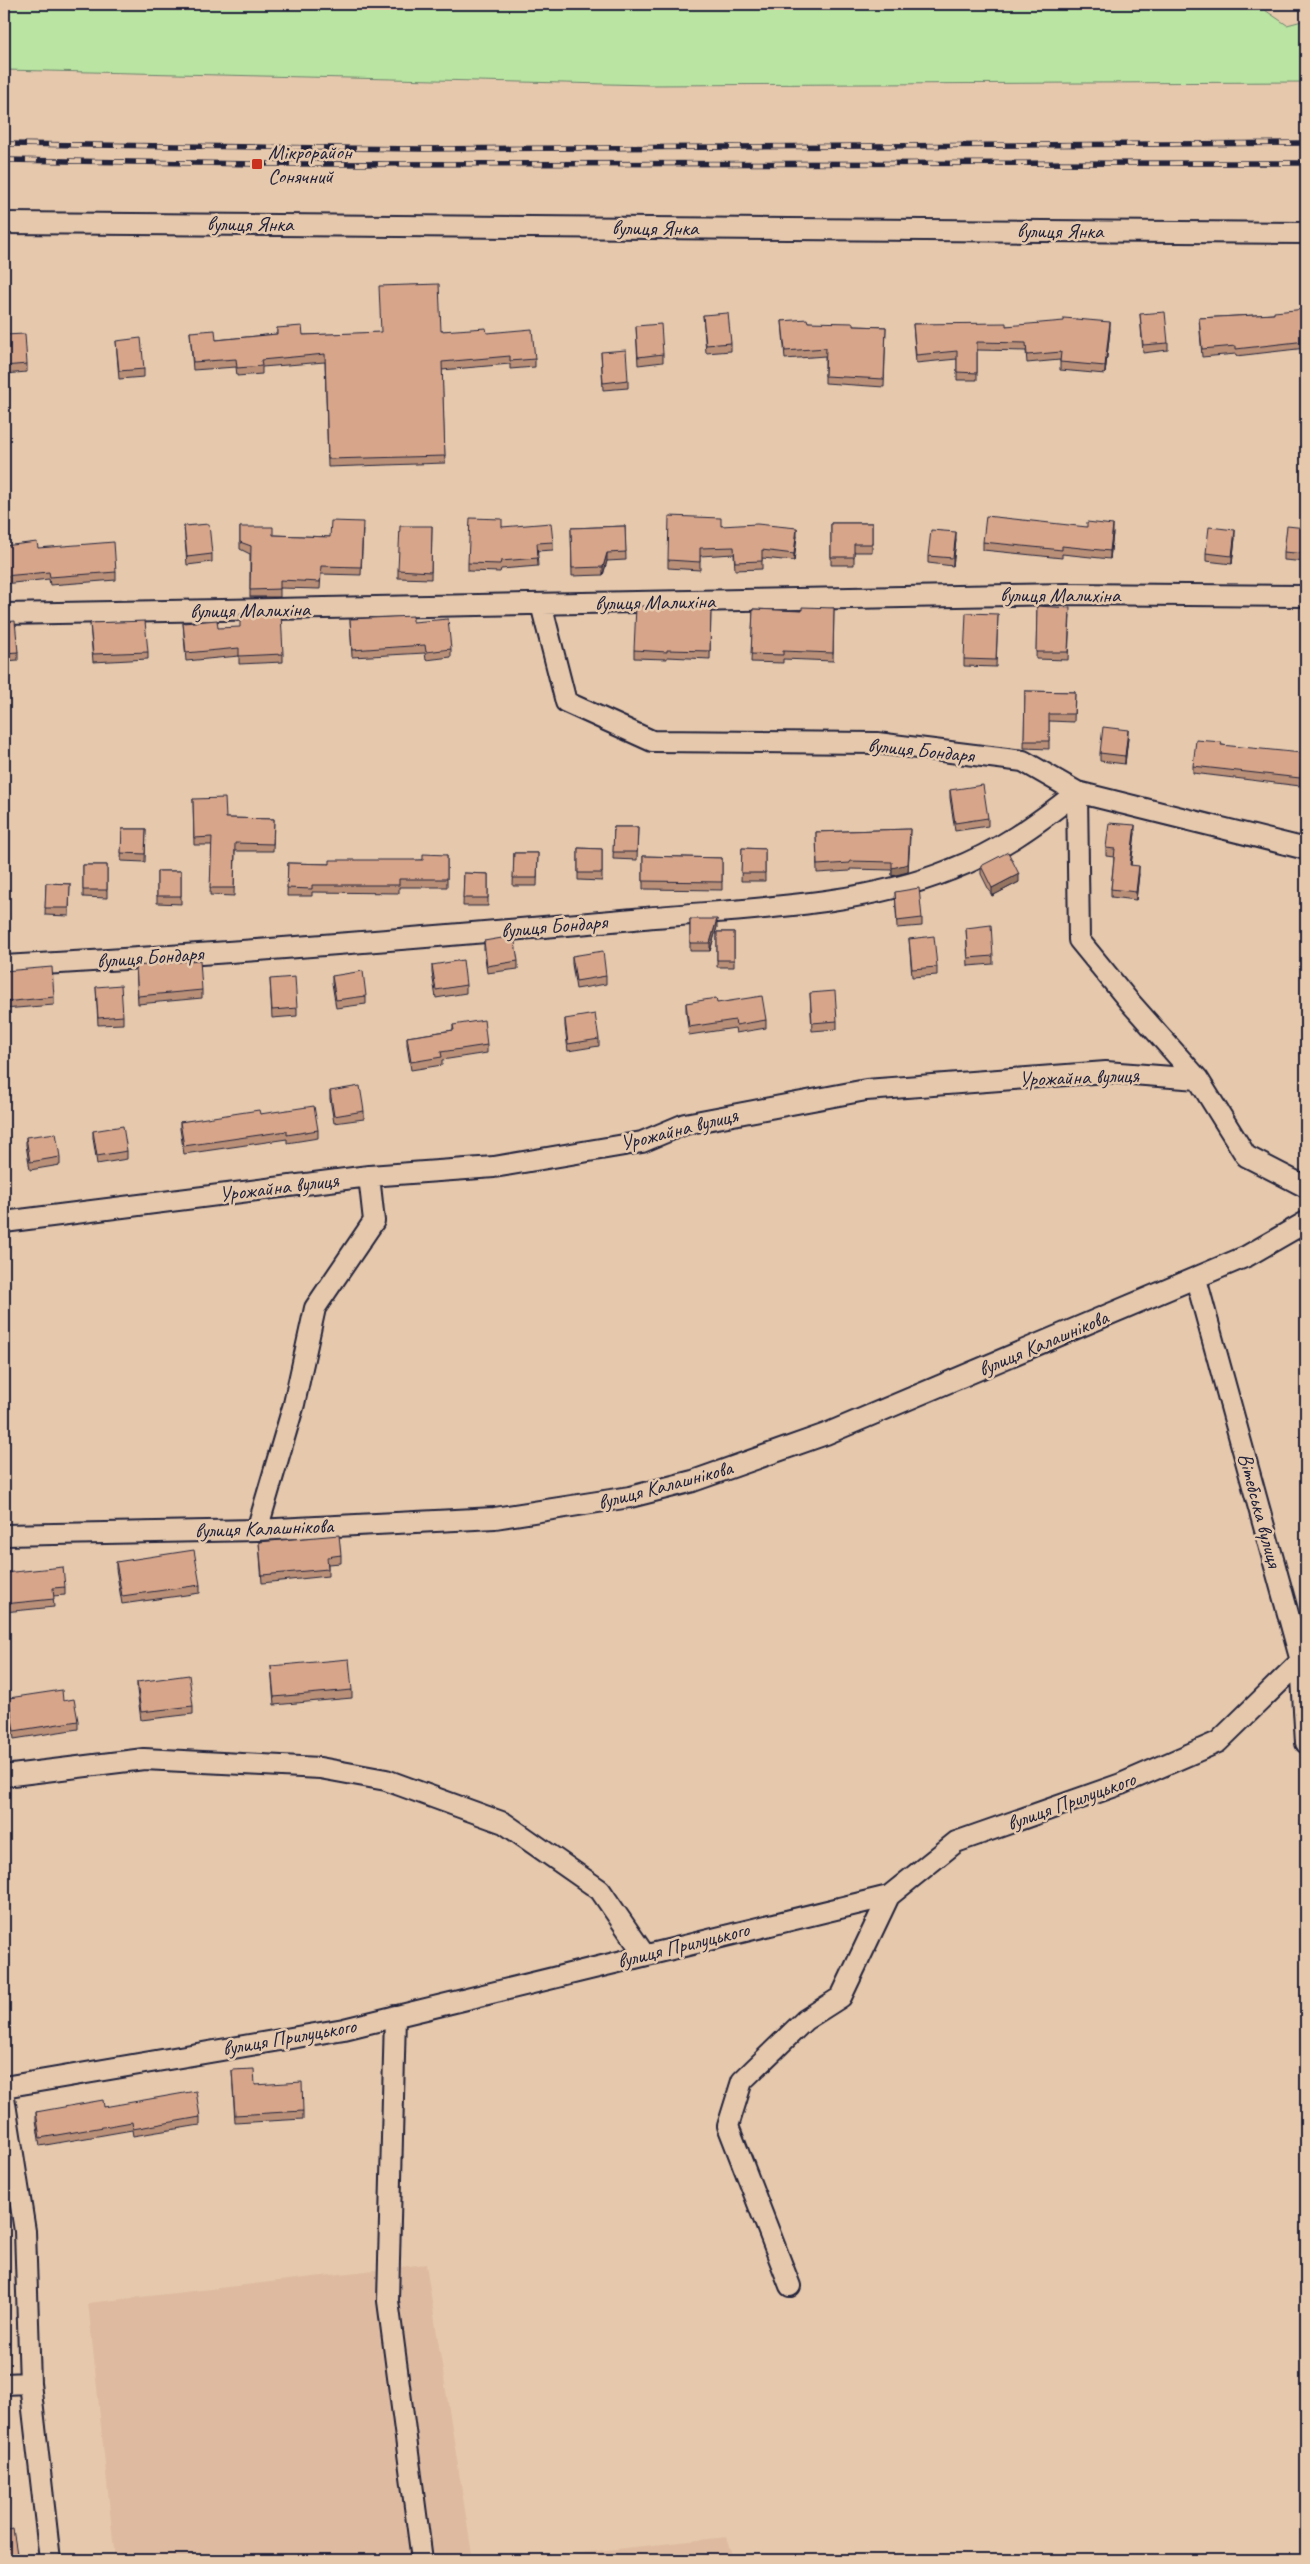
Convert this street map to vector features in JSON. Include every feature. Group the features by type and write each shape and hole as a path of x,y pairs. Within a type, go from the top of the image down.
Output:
{"street":[{"name":"вулиця Янка","path":"4,222 1306,233"},
{"name":"вулиця Малихіна","path":"4,614 1065,594 1306,596"},
{"name":"вулиця Бондаря","path":"541,604 566,702 652,741 877,743 1023,760 1077,792 1306,849"},
{"name":"вулиця Бондаря","path":"4,966 474,934 870,894 949,871 998,849 1040,822 1077,792"},
{"path":"1077,792 1079,940 1128,1000 1198,1079 1246,1156 1306,1187"},
{"name":"Урожайна вулиця","path":"4,1222 370,1176 494,1167 642,1142 685,1124 866,1090 1106,1072 1198,1079"},
{"path":"257,1530 294,1404 315,1308 374,1221 370,1176"},
{"name":"вулиця Калашнікова","path":"4,1535 257,1530 495,1518 630,1497 693,1482 826,1434 1196,1279 1248,1256 1306,1222"},
{"name":"Вітебська вулиця","path":"1196,1279 1304,1660 1306,1744"},
{"name":"вулиця Прилуцького","path":"4,2087 344,2029 644,1954 889,1896 956,1842 1121,1784 1218,1742 1304,1660"},
{"path":"4,1776 144,1759 320,1768 386,1780 504,1823 600,1890 644,1954"},
{"path":"790,2286 728,2126 742,2080 805,2020 841,1997 889,1896"},
{"path":"395,2016 388,2301 422,2560"},
{"path":"4,2097 25,2231 30,2382 50,2560"},
{"path":"4,2384 30,2382"}],"shaded area":[{"path":"426,2264 473,2560 115,2560 88,2303"},
{"path":"726,2537 734,2560 515,2560"}],"green space":[{"path":"4,4 1256,4 1287,25 1306,20 1306,82 650,85 4,70"}],"building":[{"path":"439,284 441,331 486,328 487,333 532,329 535,359 510,361 510,356 442,362 445,456 328,459 325,354 261,360 262,366 237,368 236,359 193,362 190,332 215,330 216,340 277,334 277,328 302,326 303,335 381,332 379,286"},
{"path":"1306,309 1306,341 1236,349 1236,346 1202,349 1199,318 1274,314 1274,312"},
{"path":"1165,312 1168,343 1143,345 1140,314"},
{"path":"728,313 731,343 706,345 703,315"},
{"path":"1064,318 1110,322 1105,366 1060,362 1061,352 1027,355 1026,343 977,342 977,373 957,372 957,351 916,355 913,324 1006,323 1006,326 1064,321"},
{"path":"807,319 808,322 853,323 853,326 886,327 884,379 825,376 826,348 785,351 782,321"},
{"path":"661,324 663,354 638,357 636,326"},
{"path":"25,334 27,364 4,366 4,335"},
{"path":"141,338 144,369 119,371 116,341"},
{"path":"626,350 628,380 603,383 601,352"},
{"path":"669,516 721,518 721,526 757,524 797,528 794,554 762,550 762,561 735,562 734,547 700,548 700,562 668,560"},
{"path":"986,516 1087,527 1087,522 1113,525 1110,551 1062,546 1062,550 983,542"},
{"path":"470,518 502,519 502,527 551,523 553,542 537,543 538,558 501,561 500,564 468,563"},
{"path":"331,521 363,522 361,567 321,566 320,582 280,580 280,589 250,590 251,546 240,542 240,527 273,527 273,535 330,537"},
{"path":"831,523 872,523 872,544 854,544 854,557 831,557"},
{"path":"209,524 212,554 187,557 184,526"},
{"path":"400,526 432,526 431,572 398,570"},
{"path":"625,526 626,552 607,553 603,567 572,568 571,528"},
{"path":"1287,526 1306,528 1306,554 1284,552"},
{"path":"1209,527 1235,530 1232,556 1206,553"},
{"path":"931,530 956,532 953,558 928,556"},
{"path":"37,542 38,548 114,542 116,572 50,577 49,572 4,576 4,546"},
{"path":"636,606 711,606 710,651 667,650 667,652 634,650"},
{"path":"1037,606 1070,608 1068,652 1036,652"},
{"path":"802,607 834,608 833,653 783,651 783,655 751,654 753,609 802,611"},
{"path":"281,613 283,654 239,656 239,648 186,653 183,623 217,620 218,628 240,627 240,614"},
{"path":"966,613 998,614 996,660 964,659"},
{"path":"413,616 413,622 448,619 451,649 426,652 425,645 352,650 350,619"},
{"path":"15,621 18,652 4,653 4,622"},
{"path":"145,621 148,652 93,654 90,623"},
{"path":"1025,691 1075,692 1074,714 1049,714 1049,741 1024,741"},
{"path":"1103,727 1128,730 1125,756 1100,753"},
{"path":"1196,740 1222,742 1221,745 1302,753 1300,778 1193,766"},
{"path":"983,785 988,818 955,823 950,790"},
{"path":"225,798 226,818 274,819 273,844 235,843 234,888 210,888 212,837 194,838 193,799"},
{"path":"1109,823 1135,825 1130,865 1139,866 1136,892 1111,889 1115,849 1106,848"},
{"path":"614,827 638,827 637,852 613,852"},
{"path":"122,829 146,829 145,854 121,853"},
{"path":"910,829 908,864 892,868 892,862 850,861 850,863 817,865 816,832"},
{"path":"578,848 602,849 602,873 578,873"},
{"path":"742,848 765,849 765,873 741,873"},
{"path":"1008,852 1019,874 992,888 981,866"},
{"path":"514,853 538,853 537,878 513,878"},
{"path":"423,854 447,855 447,879 399,879 399,885 312,885 312,889 287,888 288,863 330,864 330,860 423,860"},
{"path":"643,856 722,858 722,882 643,881"},
{"path":"83,865 107,865 107,890 83,890"},
{"path":"157,871 181,871 181,896 157,896"},
{"path":"464,873 488,874 488,898 463,898"},
{"path":"46,883 70,884 69,908 45,908"},
{"path":"919,888 922,918 897,921 895,892"},
{"path":"4,889 8,889 7,914 4,914"},
{"path":"690,919 717,919 710,943 690,943"},
{"path":"991,925 993,956 968,958 966,928"},
{"path":"717,932 734,932 734,960 717,960"},
{"path":"514,936 518,961 487,966 484,941"},
{"path":"934,936 937,967 912,969 909,939"},
{"path":"603,951 606,976 576,981 572,956"},
{"path":"200,960 202,990 138,996 136,966"},
{"path":"463,960 466,985 436,990 432,965"},
{"path":"52,967 54,997 4,1002 4,971"},
{"path":"363,971 366,996 336,1000 332,976"},
{"path":"295,977 297,1008 272,1010 270,979"},
{"path":"121,985 123,1016 98,1018 96,987"},
{"path":"835,991 837,1021 812,1023 810,993"},
{"path":"762,996 766,1020 736,1025 735,1020 689,1027 686,1003 716,998 717,1003"},
{"path":"595,1014 599,1039 568,1044 565,1019"},
{"path":"484,1020 487,1045 441,1052 442,1057 411,1062 407,1037 454,1030 453,1025"},
{"path":"360,1086 364,1111 334,1116 330,1091"},
{"path":"314,1106 318,1130 287,1135 287,1131 184,1146 180,1122 259,1110 260,1114"},
{"path":"123,1126 127,1151 97,1156 93,1131"},
{"path":"56,1133 60,1157 30,1162 26,1137"},
{"path":"339,1535 341,1555 327,1557 328,1569 262,1575 259,1542"},
{"path":"194,1550 200,1585 122,1596 116,1562"},
{"path":"63,1567 65,1587 53,1588 54,1599 4,1604 4,1573"},
{"path":"349,1659 352,1690 274,1697 271,1666"},
{"path":"189,1675 193,1706 141,1712 137,1682"},
{"path":"62,1690 63,1701 74,1699 78,1721 14,1731 9,1698"},
{"path":"254,2069 255,2085 302,2082 303,2111 235,2115 232,2070"},
{"path":"196,2091 200,2117 133,2129 132,2122 40,2138 36,2112 103,2100 104,2107"},
{"path":"13,2529 18,2560 4,2560 4,2531"}],"railway":[{"path":"4,144 421,149 1306,143"},
{"path":"4,160 257,164 1306,163"}],"place":[{"name":"Мікрорайон Сонячний","path":"257,164"}]}
